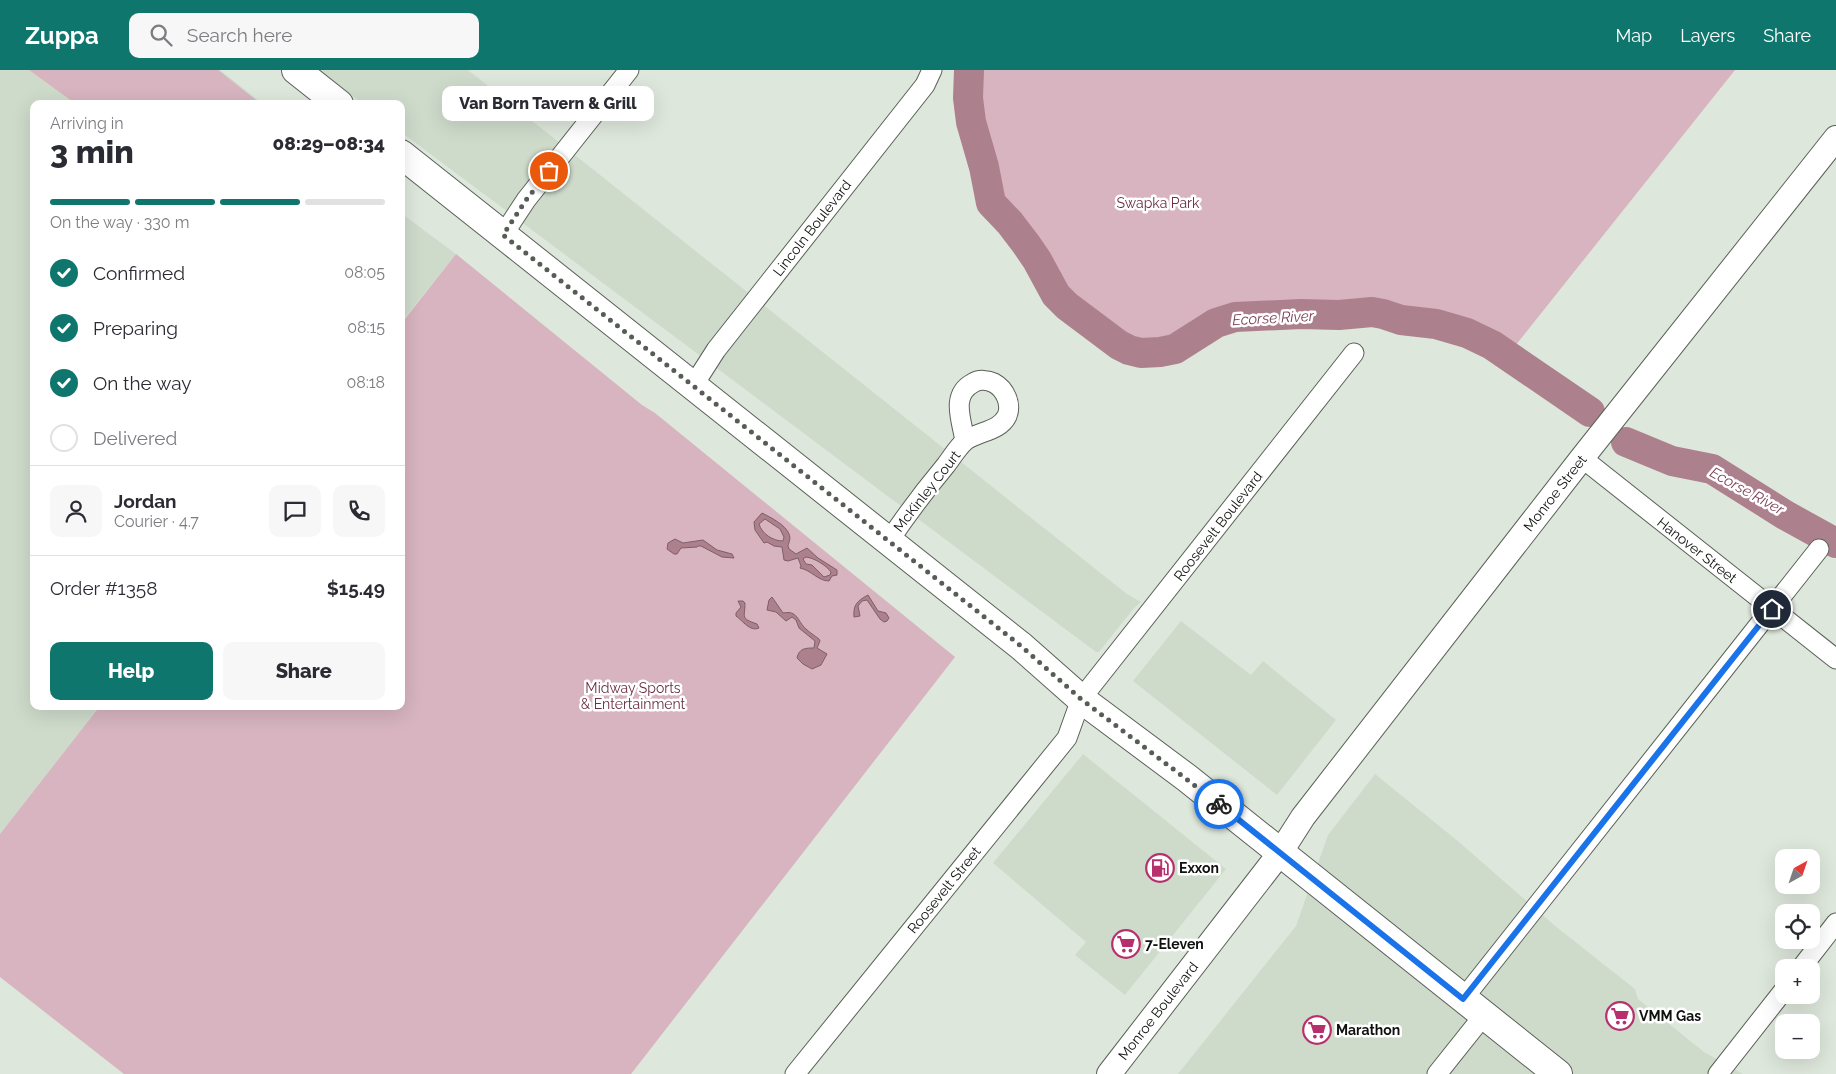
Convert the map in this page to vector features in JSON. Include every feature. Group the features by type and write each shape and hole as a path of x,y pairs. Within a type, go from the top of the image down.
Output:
{"main road":[{"path":"296,70 333,100"},
{"path":"405,157 1021,646 1081,699 1169,764 1558,1074"}],"street":[{"path":"503,235 526,200 629,70"},
{"name":"Lincoln Boulevard","path":"693,386 716,350 925,85 932,70"},
{"name":"Monroe Street","path":"1280,853 1303,817 1588,451 1836,138"},
{"name":"Roosevelt Boulevard","path":"1081,699 1354,353"},
{"name":"McKinley Court","path":"889,541 912,506 965,441"},
{"name":"Hanover Street","path":"1588,451 1772,609 1836,659"},
{"path":"1436,1074 1474,1007 1818,550"},
{"name":"Roosevelt Street","path":"795,1074 1067,738 1081,699"},
{"name":"Monroe Boulevard","path":"1110,1074 1280,853"},
{"path":"1809,959 1836,923"},
{"path":"1718,1074 1775,1001"}],"shaded area":[{"path":"0,70 220,70 258,100 30,100 30,710 97,710 0,834"},
{"path":"318,70 468,70 1127,594 1141,602 1134,608 1099,652 1096,652 405,135 405,100 358,100"},
{"path":"405,216 456,254 405,318"},
{"path":"762,513 785,527 790,538 789,549 796,554 807,548 818,558 837,570 837,575 832,576 829,581 825,581 800,568 798,558 788,561 784,560 782,547 774,546 767,542 764,543 755,530 754,522","holes":["765,519 780,529 784,537 783,541 765,534 759,524","806,557 823,564 831,572 830,575 824,577 812,565 806,564 803,559"]},
{"path":"675,539 683,543 703,540 717,550 732,554 734,558 722,557 701,546 681,548 677,554 674,554 667,549 668,543"},
{"path":"868,595 878,611 886,613 889,618 887,621 884,622 880,619 867,600 862,601 858,606 860,616 854,617 856,604"},
{"path":"772,597 783,613 792,613 806,629 819,639 817,648 827,654 821,665 812,669 797,658 801,650 814,648 815,641 799,628 796,620 792,617 786,621 776,612 767,610 769,600"},
{"path":"738,601 745,603 744,615 746,619 757,624 759,628 753,629 736,616 741,607"},
{"path":"1181,621 1251,675 1263,661 1336,720 1277,795 1133,681"},
{"path":"1083,754 1226,869 1125,995 1075,955 1086,942 993,863"},
{"path":"1375,774 1459,842 1554,925 1635,989 1638,999 1704,1052 1743,1074 1178,1074 1296,926 1328,835"}],"green space":[{"path":"29,70 218,70 256,100 70,100"},
{"name":"Swapka Park","path":"969,70 1735,70 1507,356 1492,345 1467,333 1436,324 1401,320 1372,312 1339,315 1301,314 1235,317 1216,323 1175,349 1141,353 1119,345 1067,306 1056,295 1026,244 991,203 984,167 971,122 968,98"},
{"name":"Midway Sports & Entertainment","path":"456,254 955,657 631,1074 124,1074 0,977 0,834 97,710 405,710 405,319"}],"waterway":[{"name":"Ecorse River","path":"969,70 968,98 971,122 984,167 991,203 1026,244 1056,295 1067,306 1119,345 1141,353 1175,349 1216,323 1235,317 1301,314 1339,315 1372,312 1401,320 1436,324 1467,333 1492,345 1590,412"},
{"name":"Ecorse River","path":"1626,442 1672,461 1712,469 1785,515 1836,543"}],"way so far":[{"path":"549,171 526,200 503,235 1021,646 1081,699 1127,732 1219,804"}],"place":[{"name":"Van Born Tavern & Grill","path":"549,171"},
{"name":"Exxon","path":"1160,868"},
{"name":"7-Eleven","path":"1126,944"},
{"name":"VMM Gas","path":"1620,1016"},
{"name":"Marathon","path":"1317,1030"}],"route":[{"path":"1219,804 1463,999 1772,609"}]}
